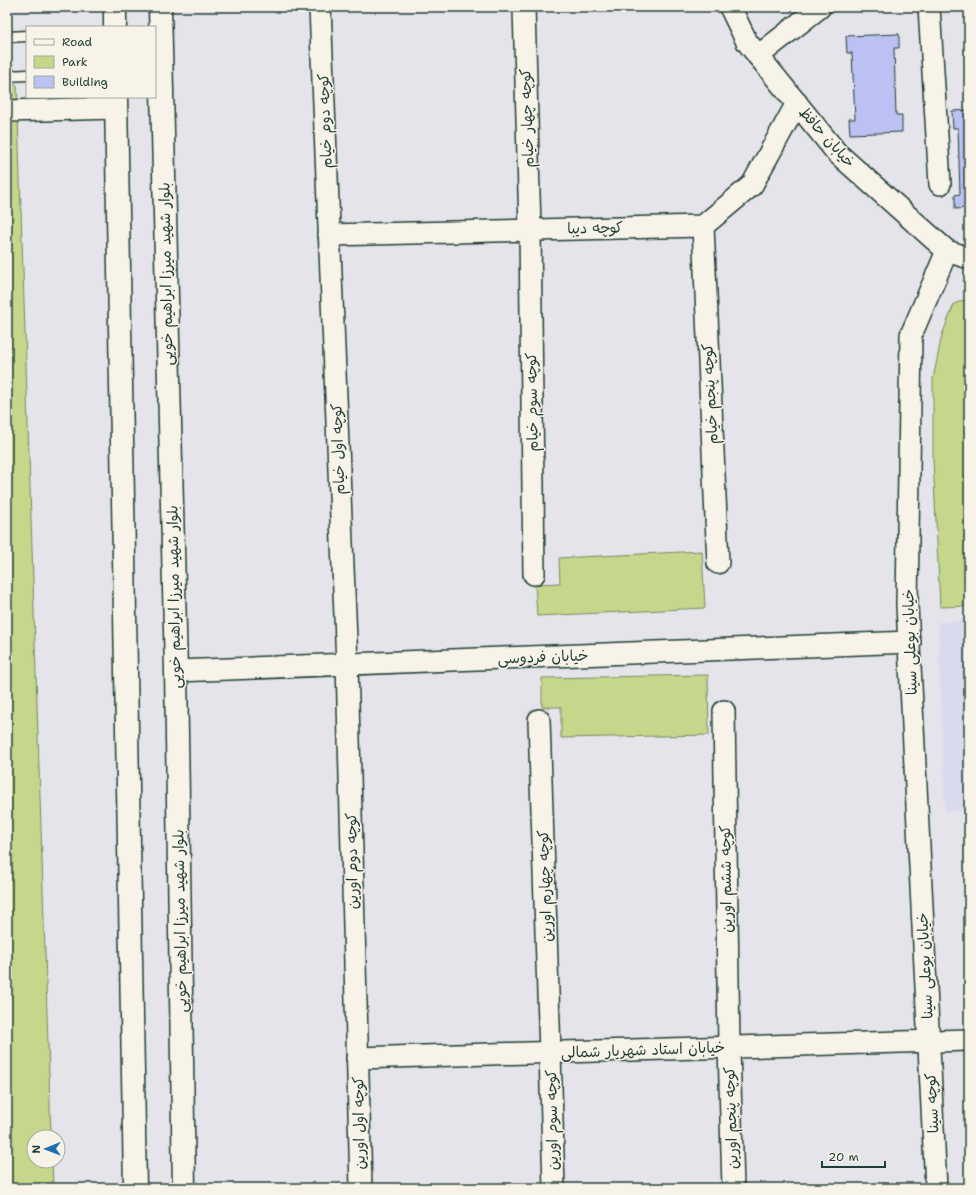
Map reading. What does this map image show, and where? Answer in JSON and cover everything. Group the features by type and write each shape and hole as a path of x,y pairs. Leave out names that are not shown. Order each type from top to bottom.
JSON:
{"main road":[{"path":"115,7 115,26"},
{"name":"بلوار شهید میرزا ابراهیم خویی","path":"160,7 176,671 184,1188"},
{"path":"116,103 135,1188"}],"street":[{"name":"کوچه دوم خیام","path":"320,7 329,235"},
{"name":"کوچه چهار خیام","path":"524,7 530,230"},
{"name":"خیابان حافظ","path":"730,7 747,42 837,153 947,250 969,258"},
{"path":"758,56 820,7"},
{"path":"929,7 940,184"},
{"path":"7,111 116,103"},
{"path":"703,226 752,185 797,103"},
{"name":"کوچه دیبا","path":"329,235 703,226"},
{"name":"کوچه پنجم خیام","path":"703,226 718,563"},
{"name":"کوچه سوم خیام","path":"530,230 534,574"},
{"name":"کوچه اول خیام","path":"329,235 347,664"},
{"name":"خیابان بوعلی سینا","path":"929,1041 908,605 912,335 947,250"},
{"name":"خیابان فردوسی","path":"176,671 910,642"},
{"name":"کوچه دوم اورین","path":"347,664 357,1058"},
{"name":"کوچه ششم اورین","path":"724,711 728,1047"},
{"name":"کوچه چهارم اورین","path":"539,720 550,1053"},
{"name":"خیابان استاد شهریار شمالی","path":"357,1058 969,1040"},
{"name":"کوچه سینا","path":"929,1041 936,1188"},
{"name":"کوچه پنجم اورین","path":"728,1047 733,1188"},
{"name":"کوچه سوم اورین","path":"550,1053 554,1188"},
{"name":"کوچه اول اورین","path":"357,1058 360,1188"}],"lane":[{"path":"7,37 26,36"},
{"path":"7,76 26,75"}],"shaded area":[{"path":"969,620 969,810 945,811 938,622"}],"green space":[{"path":"7,84 17,85 51,1129 26,1129 26,1169 52,1169 53,1188 7,1188"},
{"path":"969,298 969,606 940,607 933,459 933,379 942,335 954,304"},
{"path":"702,551 705,608 537,616 535,584 560,583 559,558"},
{"path":"708,675 709,735 561,738 561,707 542,707 542,678"}],"building":[{"path":"899,34 899,48 894,48 896,115 902,115 902,132 850,134 849,119 855,119 852,53 847,53 846,36"},
{"path":"969,110 969,208 955,209 955,195 960,194 958,128 953,128 952,111"}]}
